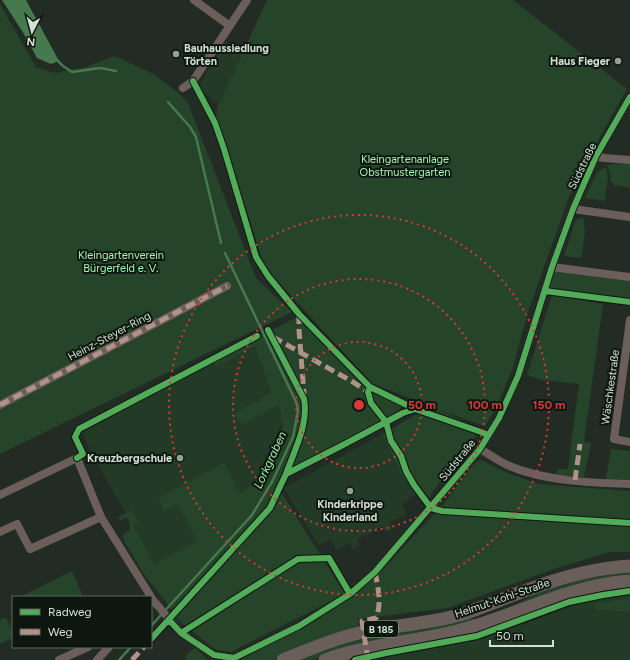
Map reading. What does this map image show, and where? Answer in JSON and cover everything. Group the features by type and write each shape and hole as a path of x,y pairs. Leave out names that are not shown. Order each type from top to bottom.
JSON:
{"main road":[{"name":"Helmut-Kohl-Straße","path":"283,660 340,638 364,632 456,615 482,608 554,580 598,570 630,566"},
{"name":"Helmut-Kohl-Straße","path":"325,660 367,648 460,630 492,621 570,592 595,586 630,581"}],"street":[{"path":"194,0 230,26"},
{"path":"183,88 193,81 247,0"},
{"name":"Südstraße","path":"152,601 180,633 214,655 234,658 299,626 350,594 376,572 480,449 499,418 518,376 572,209 596,156 630,97"},
{"path":"596,156 630,160"},
{"path":"572,209 630,217"},
{"path":"552,267 630,277"},
{"name":"Heinz-Steyer-Ring","path":"0,406 228,286"},
{"name":"Wäschkestraße","path":"630,320 614,440 630,442"},
{"path":"480,449 511,467 542,476 605,483 630,484"},
{"name":"Südstraße","path":"0,495 77,458 101,517 149,596"},
{"path":"0,532 17,524 30,549 101,517"},
{"path":"60,660 86,648"},
{"path":"98,660 108,648"}],"shaded area":[{"path":"2,0 26,0 59,61 51,64 37,58 24,34"},
{"path":"225,41 243,53 218,106 199,87"},
{"name":"Kreuzbergschule","path":"254,341 281,404 283,422 246,497 167,595 126,513 108,483 82,433 198,369"},
{"name":"Kinderkrippe Kinderland","path":"382,434 401,475 417,494 402,504 407,514 390,522 393,529 386,533 383,526 357,540 360,547 353,550 350,543 336,550 331,540 318,545 284,488"},
{"path":"630,595 630,660 385,660 386,657 482,639 585,602"}],"green space":[{"name":"Kleingartenanlage Obstmustergarten","path":"267,0 513,0 627,89 569,197 527,315 513,367 498,405 485,426 439,410 481,429 439,483 425,504 401,475 382,434 431,406 373,384 265,268 216,116 218,106"},
{"name":"Kleingartenverein Bürgerfeld e. V.","path":"0,4 36,67 55,73 86,67 114,56 152,73 176,91 188,103 256,278 292,312 0,454"},
{"path":"630,162 630,188 618,185 614,186 614,183 610,182 611,177 607,165"},
{"path":"606,167 608,178 605,201 585,198 597,172"},
{"path":"579,218 583,218 584,220 585,234 581,258 564,256 575,222"},
{"path":"552,267 630,277 630,302 545,291"},
{"path":"552,295 603,304 584,442 591,443 584,477 555,475 558,469 568,469 579,384 542,380 527,375"},
{"path":"303,314 363,381 393,396 409,401 391,416 288,470 281,492 345,594 231,652 216,650 177,619 166,602 143,573 124,541 123,534 130,530 130,524 127,517 120,520 118,517 132,510 138,522 133,525 154,564 197,541 178,504 164,511 158,498 224,463 240,493 254,484 283,426 279,405 241,425 235,413 272,393 255,346 216,367 212,361"},
{"path":"611,449 630,451 630,484 605,483"},
{"path":"481,460 505,472 538,484 630,491 630,552 609,552 548,571 448,608 358,619 359,626 286,653 273,660 241,660 327,613 361,590 385,567 447,500 476,462"},
{"path":"72,571 83,596 22,596"},
{"path":"630,571 630,574 610,578 497,612 523,601 542,590 565,582"},
{"path":"630,598 630,612 597,610 595,604"},
{"path":"6,617 12,631 12,638 0,644 0,620"},
{"path":"470,618 472,620 471,623 369,642 368,637"},
{"path":"361,638 363,644 311,660 296,660 308,655"},
{"path":"195,648 208,660 187,660 185,656"}],"waterway":[{"name":"Lorkgraben","path":"57,60 72,72 100,68 116,71"},
{"name":"Lorkgraben","path":"168,102 190,127 196,137 221,243"},
{"name":"Lorkgraben","path":"152,625 252,515 272,482 293,437 298,411 297,404 225,253"},
{"name":"Lorkgraben","path":"119,660 130,648"}],"marked path":[{"path":"0,405 227,286"},
{"path":"299,314 304,394"},
{"path":"273,337 368,392"},
{"path":"575,480 580,444"},
{"path":"368,660 362,621 376,618 378,612 379,595 375,572"},
{"path":"132,660 143,648"}],"cycle path":[{"path":"193,81 215,123 256,257 268,276 299,314 370,387 415,409 484,433 488,436"},
{"path":"169,620 181,633 214,655 234,658 299,626 350,594 375,572 480,449 499,418 518,376 552,267 573,209 596,156 630,97"},
{"path":"545,291 630,302"},
{"path":"268,330 304,399 305,408 303,428 286,474"},
{"path":"77,458 83,454 75,437 79,429 257,336"},
{"path":"370,387 368,392 371,403 386,422 391,441 401,456 406,471 414,485 431,508 442,511 630,523"},
{"path":"152,638 270,508 286,474 403,413 415,409"},
{"path":"181,633 298,559 329,558 350,594"},
{"path":"355,660 477,636 569,602 630,591"}],"place":[{"name":"Bauhaussiedlung Törten","path":"176,54"},
{"name":"Haus Fieger","path":"618,61"},
{"name":"Kreuzbergschule","path":"180,458"},
{"name":"Kinderkrippe Kinderland","path":"350,491"}]}
